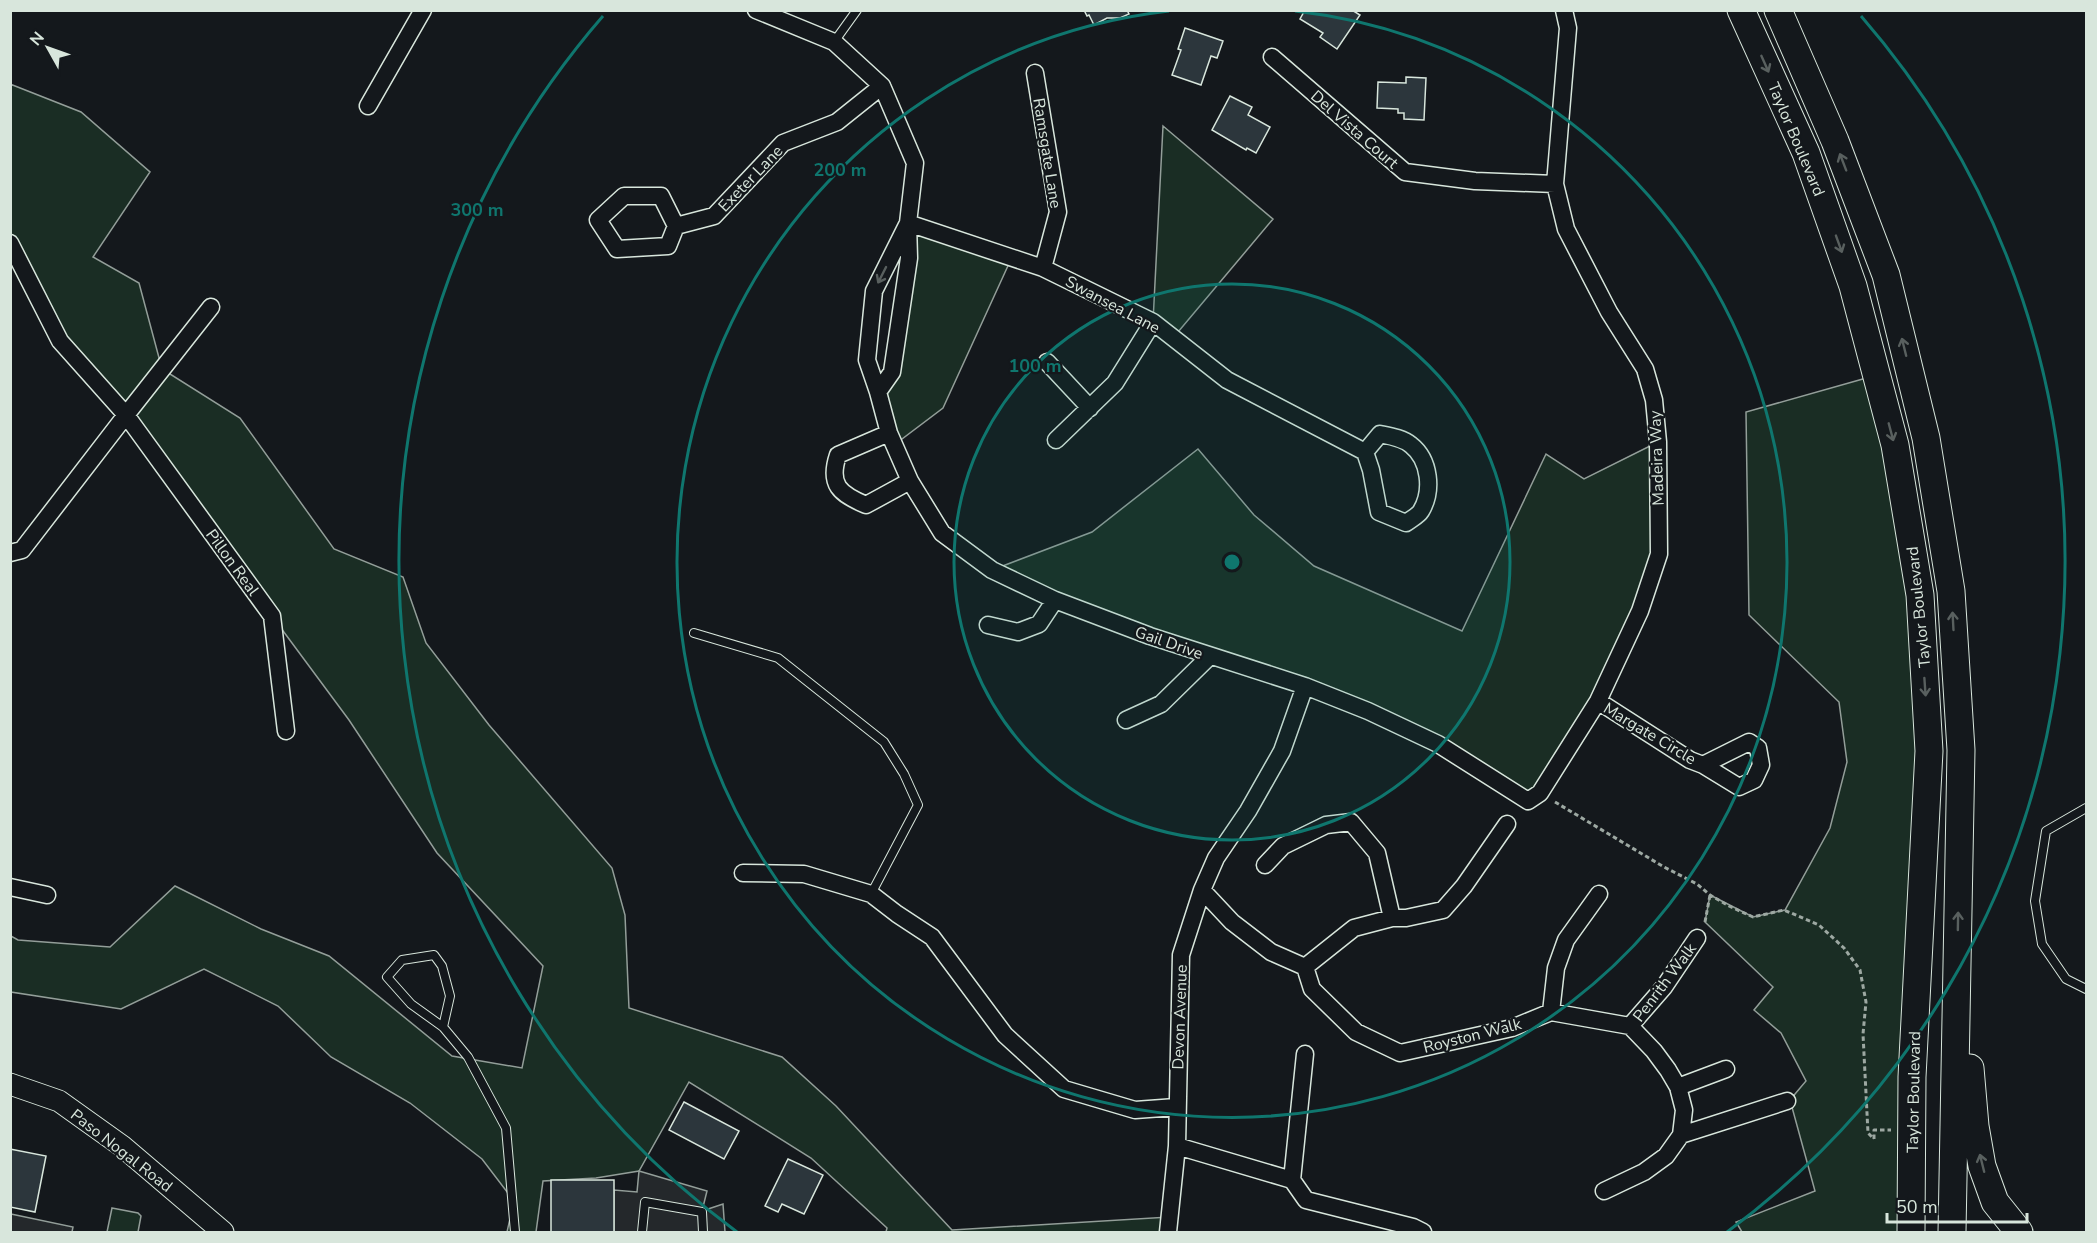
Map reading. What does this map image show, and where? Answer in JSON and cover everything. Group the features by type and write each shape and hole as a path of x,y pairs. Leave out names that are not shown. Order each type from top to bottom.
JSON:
{"main road":[{"name":"Taylor Boulevard","path":"1741,10 1806,153 1853,286 1895,445 1920,595 1929,751 1912,1077 1911,1233"},
{"name":"Taylor Boulevard","path":"1778,10 1835,141 1886,275 1926,438 1951,591 1961,750 1952,1233"},
{"path":"1957,979 1982,1167 1995,1202 2019,1233"}],"street":[{"path":"368,106 423,10"},
{"name":"Gail Drive","path":"756,10 834,42 882,86 915,163 908,223 909,258 892,372 878,392"},
{"name":"Madeira Way","path":"1540,793 1598,701 1640,611 1659,554 1658,442 1654,400 1645,369 1609,312 1566,229 1555,184 1568,28 1564,10"},
{"name":"Del Vista Court","path":"1272,57 1405,172 1475,181 1555,184"},
{"name":"Ramsgate Lane","path":"1035,73 1058,212 1043,268"},
{"name":"Exeter Lane","path":"676,226 714,216 783,143 837,122 882,86"},
{"path":"624,196 661,196 676,226 668,246 617,249 598,220 624,196"},
{"name":"Gail Drive","path":"908,223 874,291 867,360 890,433 910,481 942,533 992,570 1055,600 1150,636 1305,686 1368,711 1438,744 1528,801 1540,793"},
{"name":"Swansea Lane","path":"908,223 1043,268 1154,322 1227,380 1365,452"},
{"name":"Pillon Real","path":"10,243 60,341 126,415 272,616 286,730"},
{"path":"10,554 22,550 211,307"},
{"path":"1056,440 1115,383 1154,322"},
{"path":"1047,362 1090,408"},
{"path":"890,433 838,455 834,466 837,487 846,497 866,505 910,481"},
{"path":"1380,434 1394,436 1411,444 1424,460 1429,491 1420,513 1406,523 1379,512 1365,452 1380,434"},
{"path":"988,625 1018,632 1039,624 1055,600"},
{"path":"1126,720 1161,705 1210,656"},
{"name":"Devon Avenue","path":"1168,1233 1177,1146 1176,1107 1181,956 1202,890 1216,858 1248,811 1282,751 1305,686"},
{"name":"Margate Circle","path":"1598,701 1690,760 1703,765"},
{"path":"1265,865 1283,846 1326,825 1351,822 1377,853 1392,918"},
{"path":"1202,890 1232,922 1271,952 1305,967 1354,928 1392,918 1406,918 1443,910 1464,886 1507,824"},
{"path":"743,873 804,874 872,894 932,937 1005,1035 1064,1089 1135,1110 1176,1107"},
{"path":"10,887 47,895"},
{"path":"1599,894 1566,940 1556,968 1551,1012 1630,1026 1654,1051 1668,1070 1678,1087 1684,1110 1681,1135 1666,1156 1652,1167 1604,1191"},
{"name":"Penrith Walk","path":"1630,1026 1664,987 1697,938"},
{"name":"Royston Walk","path":"1305,967 1312,989 1356,1032 1400,1053 1512,1028 1551,1012"},
{"path":"1292,1180 1305,1054"},
{"path":"1678,1087 1726,1069"},
{"name":"Paso Nogal Road","path":"10,1084 60,1101 122,1146 223,1233"},
{"path":"1681,1135 1787,1101"},
{"path":"1177,1146 1292,1180 1306,1200 1413,1227 1424,1233"}],"lane":[{"path":"834,42 857,10"},
{"path":"694,633 778,658 884,742 904,774 918,805 872,894"},
{"path":"2086,808 2046,831 2035,901 2042,944 2066,979 2086,989"},
{"path":"443,1027 450,996 442,966 434,955 402,960 387,977 411,1004 443,1027 468,1057 506,1128 515,1233"},
{"path":"642,1233 645,1202 702,1212 703,1233"}],"path":[{"path":"1540,793 1664,867 1697,884 1710,895 1754,917 1785,910 1819,925 1844,948 1860,970 1866,1002 1863,1034 1865,1097 1868,1133 1874,1138"},
{"path":"1697,938 1705,922 1710,895"}],"green space":[{"path":"10,84 81,112 150,172 93,257 139,283 162,369 240,418 334,549 403,577 426,643 489,725 612,868 625,915 629,1008 782,1057 836,1106 952,1230 1169,1217 1168,1232 886,1232 887,1228 811,1158 689,1082 639,1171 596,1178 543,1181 536,1232 507,1232 514,1201 482,1159 410,1103 331,1057 278,1006 204,969 121,1009 11,992 11,936 18,940 110,947 175,886 261,929 329,956 452,1056 522,1068 543,966 437,853 349,720 272,616 60,341 11,243"},
{"path":"1163,126 1273,219 1173,338 1153,322"},
{"path":"908,223 1012,257 943,408 894,445 878,392 892,372"},
{"path":"1877,375 1920,595 1911,1232 1742,1232 1736,1222 1815,1191 1790,1100 1806,1081 1781,1033 1754,1010 1773,987 1705,922 1710,895 1753,917 1785,910 1830,828 1847,762 1839,702 1749,615 1746,412"},
{"path":"1658,442 1659,554 1598,701 1528,801 1438,744 992,570 1092,532 1198,449 1254,515 1314,566 1462,631 1546,454 1584,479"},
{"path":"112,1208 138,1213 141,1216 138,1232 107,1232"}],"shaded area":[{"path":"639,1171 707,1191 702,1211 723,1204 725,1232 614,1232 614,1190 637,1192"},
{"path":"11,1214 73,1227 72,1232 11,1232"}],"building":[{"path":"1084,10 1127,10 1129,14 1120,18 1107,18 1094,25"},
{"path":"1305,10 1352,10 1360,15 1337,49 1320,37 1323,33 1300,19"},
{"path":"1185,28 1223,41 1217,58 1211,56 1201,85 1172,75 1181,50 1178,49"},
{"path":"1406,77 1426,78 1424,120 1404,119 1404,113 1398,113 1398,109 1377,108 1378,82 1406,83"},
{"path":"1230,96 1252,107 1248,115 1270,127 1256,153 1247,148 1246,150 1212,130"},
{"path":"684,1102 739,1131 724,1159 669,1130"},
{"path":"10,1149 46,1156 35,1212 10,1207"},
{"path":"788,1159 823,1175 804,1214 782,1204 778,1212 765,1206"},
{"path":"551,1180 614,1180 614,1232 551,1232"}]}
